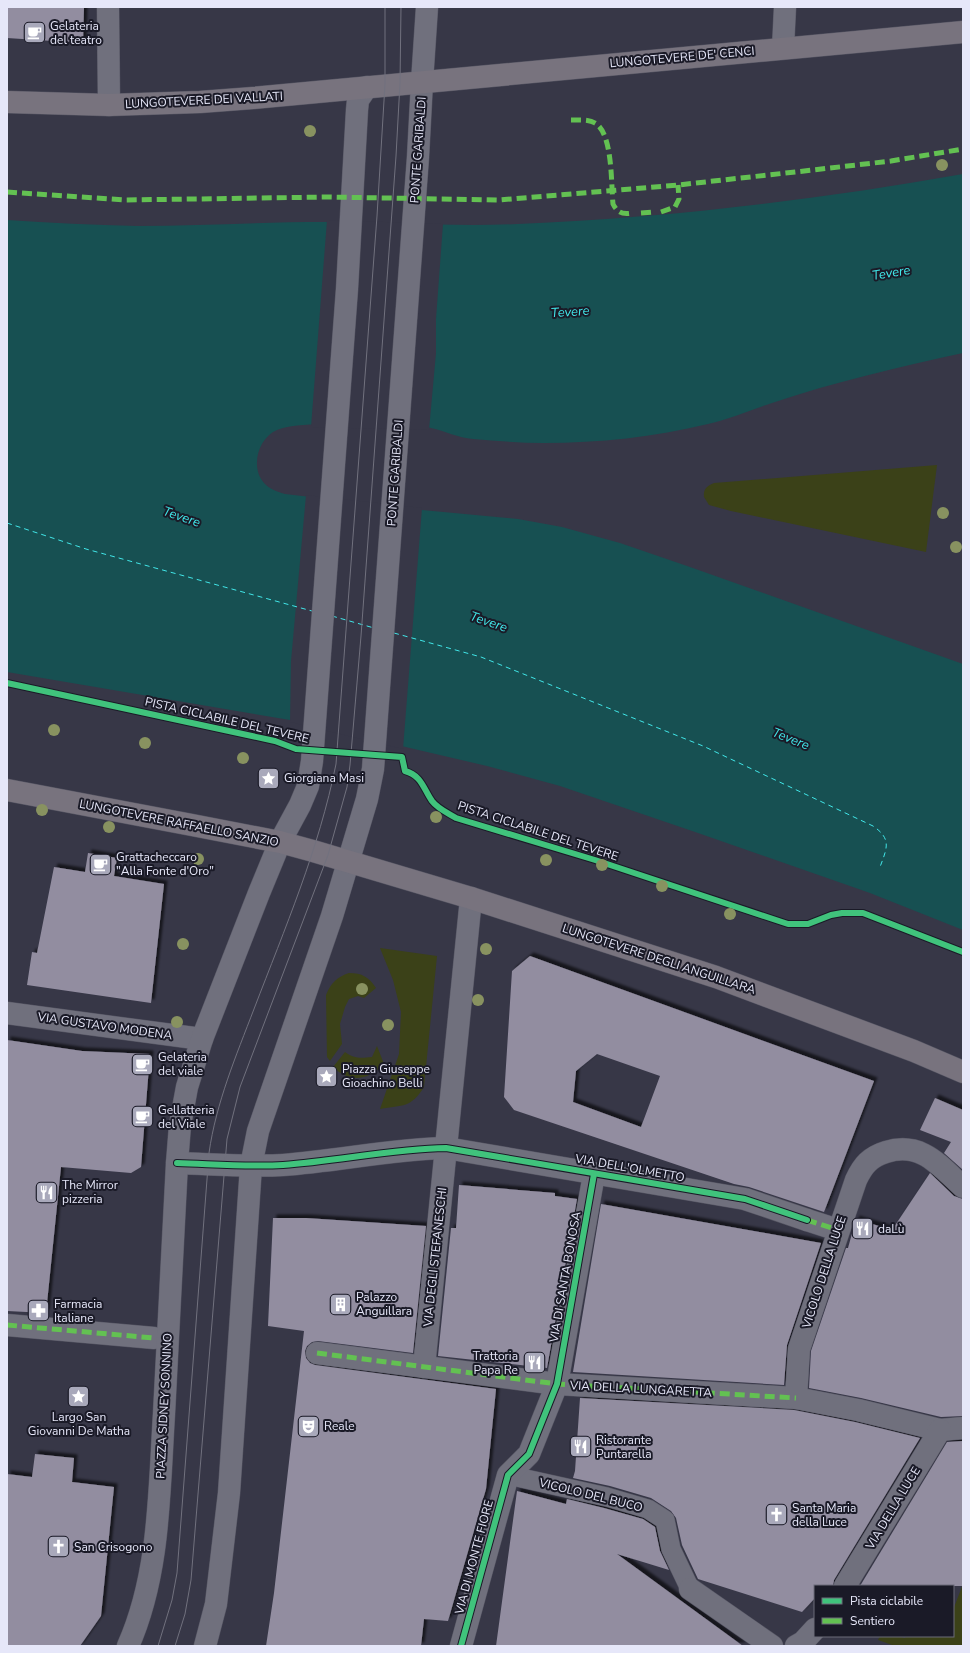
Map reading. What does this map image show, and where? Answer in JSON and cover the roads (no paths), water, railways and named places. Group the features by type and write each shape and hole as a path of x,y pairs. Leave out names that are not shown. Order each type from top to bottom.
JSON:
{"main road":[{"name":"LUNGOTEVERE DE' CENCI","path":"400,83 963,32"},
{"name":"LUNGOTEVERE DEI VALLATI","path":"7,102 110,105 200,102 400,83"},
{"name":"LUNGOTEVERE RAFFAELLO SANZIO","path":"7,790 280,842 349,862"},
{"name":"LUNGOTEVERE DEGLI ANGUILLARA","path":"349,862 471,898 716,977 914,1051 963,1072"}],"street":[{"path":"108,7 110,105"},
{"name":"PONTE GARIBALDI","path":"349,862 367,799 373,769 418,157 427,7"},
{"path":"783,48 785,7"},
{"path":"367,87 358,100 312,761 308,786 300,805 280,842 237,947 202,1039 187,1087 180,1125 177,1163 251,1166 326,1161 422,1148 446,1148 471,898"},
{"path":"204,1646 217,1597 229,1494 251,1166 258,1131 330,922 349,862"},
{"name":"VIA GUSTAVO MODENA","path":"7,1013 202,1039"},
{"name":"VIA DELL'OLMETTO","path":"446,1148 745,1199 838,1230"},
{"name":"VIA DEGLI STEFANESCHI","path":"424,1367 446,1148"},
{"name":"VICOLO DELLA LUCE","path":"796,1398 799,1349 838,1230 856,1180 865,1164 875,1155 896,1148 914,1150 933,1159 963,1187"},
{"name":"PIAZZA SIDNEY SONNINO","path":"128,1646 146,1595 154,1552 161,1464 177,1163"},
{"name":"VIA DI SANTA BONOSA","path":"508,1475 529,1454 557,1384 594,1174"},
{"path":"7,1326 154,1338"},
{"name":"VIA DELLA LUNGARETTA","path":"317,1354 557,1384 796,1398 858,1410 940,1430 963,1428"},
{"name":"VIA DELLA LUCE","path":"846,1585 940,1430"},
{"name":"VIA DI MONTE FIORE","path":"461,1646 508,1475"},
{"name":"VICOLO DEL BUCO","path":"690,1589 772,1646"},
{"path":"796,1646 803,1642 814,1630"}],"lane":[{"name":"VICOLO DEL BUCO","path":"508,1475 607,1497 648,1509 665,1520 671,1549 690,1589"}],"water":[{"name":"Tevere","path":"963,174 963,353 891,369 795,395 716,422 688,429 647,436 585,442 526,443 467,438 426,427 315,424 288,427 277,430 265,439 258,454 257,469 266,485 271,489 285,494 422,510 518,519 562,527 620,543 963,664 963,930 870,893 698,833 560,786 487,766 290,720 7,672 7,220 137,226 325,222 469,225 518,224 630,217 797,200"}],"tram line":[{"path":"158,1646 172,1600 177,1573 209,1153 212,1134 216,1116 234,1062 311,858 329,796 336,764 377,216 385,84 385,7"},
{"path":"175,1646 185,1614 191,1580 227,1139 240,1087 328,855 347,787 361,636 396,156 400,83 401,7"}],"place":[{"name":"Gelateria del teatro","path":"34,33"},
{"name":"Giorgiana Masi","path":"268,778"},
{"name":"Grattacheccaro \"Alla Fonte d'Oro\"","path":"101,864"},
{"name":"Gelateria del viale","path":"143,1064"},
{"name":"Piazza Giuseppe Gioachino Belli","path":"327,1076"},
{"name":"Gellatteria del Viale","path":"142,1117"},
{"name":"The Mirror pizzeria","path":"47,1192"},
{"name":"daLù","path":"863,1229"},
{"name":"Palazzo Anguillara","path":"341,1304"},
{"name":"Farmacia Italiane","path":"38,1311"},
{"name":"Trattoria Papa Re","path":"534,1363"},
{"name":"Largo San Giovanni De Matha","path":"79,1396"},
{"name":"Reale","path":"308,1426"},
{"name":"Ristorante Puntarella","path":"580,1447"},
{"name":"Santa Maria della Luce","path":"776,1515"},
{"name":"San Crisogono","path":"58,1547"}]}
